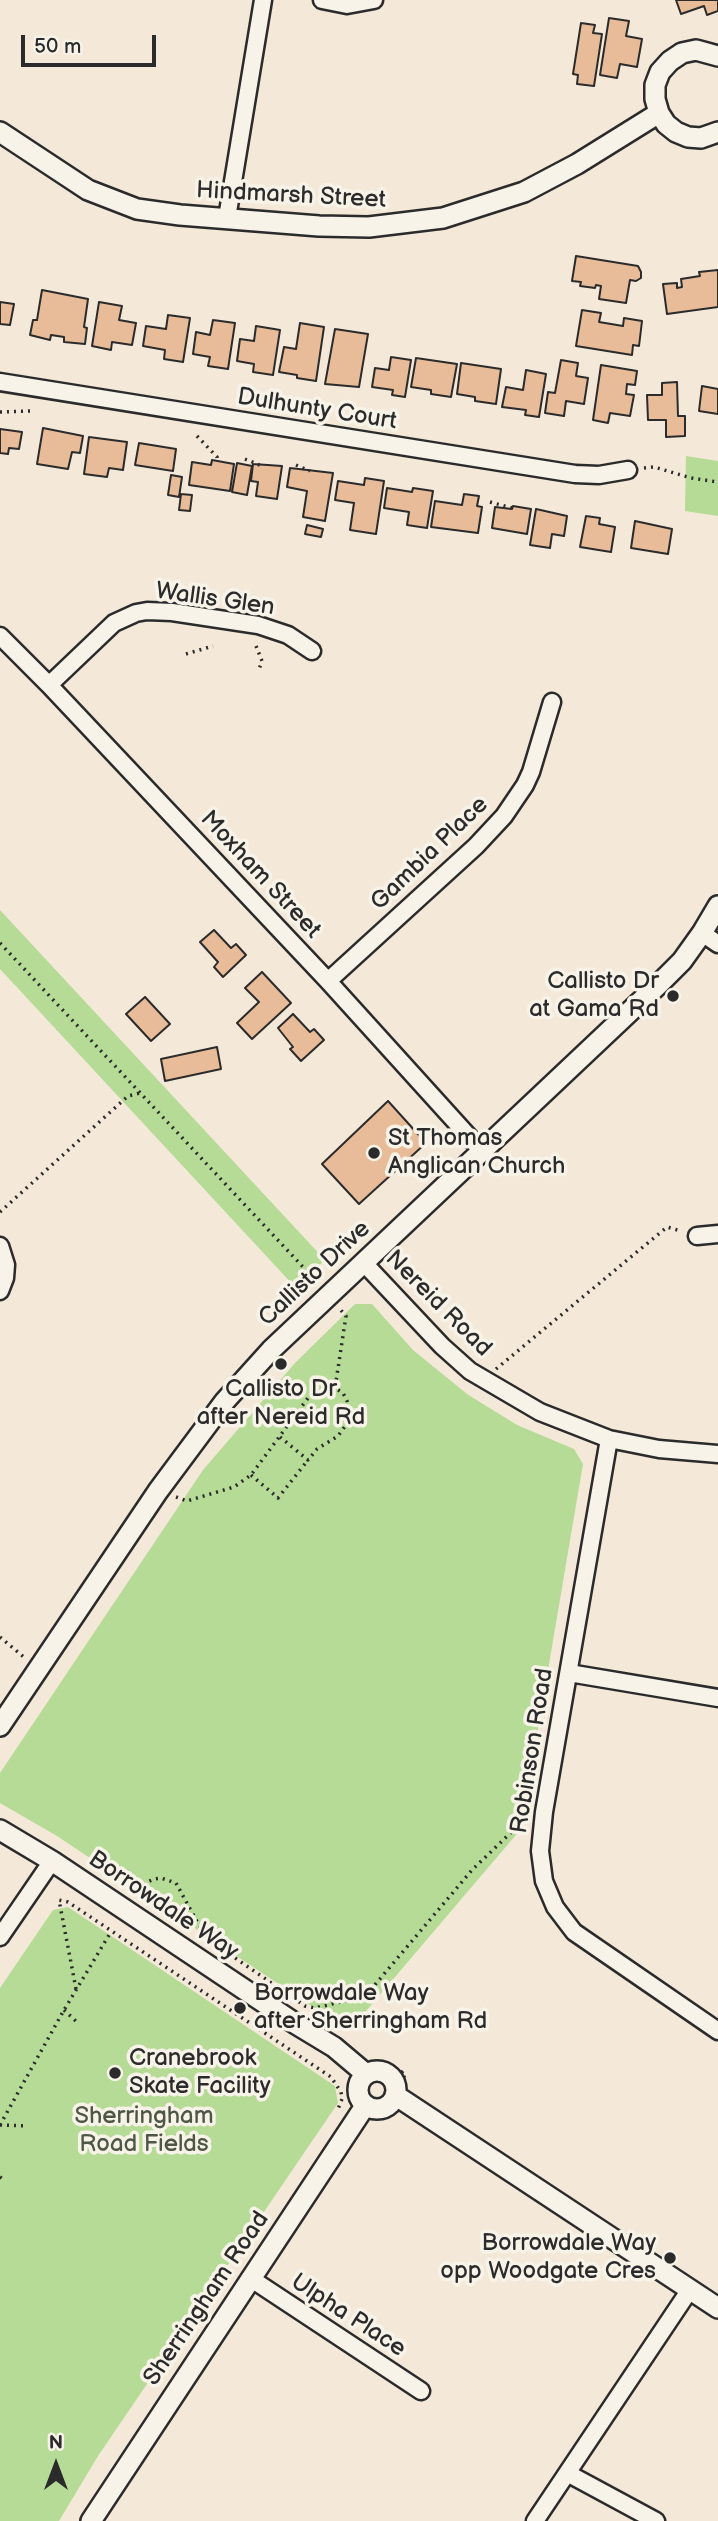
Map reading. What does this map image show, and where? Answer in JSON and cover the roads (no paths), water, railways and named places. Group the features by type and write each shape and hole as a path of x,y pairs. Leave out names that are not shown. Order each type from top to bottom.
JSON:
{"street":[{"path":"227,218 263,0"},
{"path":"322,0 347,5 374,0"},
{"path":"717,137 688,137 676,132 666,124 654,99 660,72 670,61 682,53 696,50 718,56"},
{"name":"Hindmarsh Street","path":"0,132 82,186 119,203 153,212 319,226 369,227 452,216 502,200 546,181 659,113"},
{"name":"Dulhunty Court","path":"0,382 575,474 599,475 628,470"},
{"name":"Wallis Glen","path":"50,685 114,623 147,611 172,612 258,625 288,635 312,651"},
{"name":"Moxham Street","path":"0,636 50,685 328,981 481,1150"},
{"name":"Gambia Place","path":"328,981 476,846 504,816 531,772 552,702"},
{"name":"Callisto Drive","path":"0,1726 158,1491 225,1401 271,1350 328,1294 682,961 710,939 718,906"},
{"path":"697,1236 718,1234"},
{"path":"0,1246 6,1265 0,1291"},
{"name":"Nereid Road","path":"363,1262 442,1346 485,1381 540,1412 609,1439 718,1454"},
{"name":"Robinson Road","path":"609,1439 544,1812 540,1851 544,1881 563,1920 591,1945 718,2031"},
{"path":"569,1673 718,1698"},
{"name":"Borrowdale Way","path":"0,1830 52,1861 334,2047 366,2074 377,2071 388,2074 395,2084 395,2095 718,2308"},
{"path":"0,1937 52,1861"},
{"path":"366,2074 357,2090 360,2113 370,2109 383,2109 393,2101 395,2095"},
{"name":"Sherringham Road","path":"91,2521 360,2113"},
{"name":"Ulpha Place","path":"250,2278 421,2391"},
{"path":"535,2521 689,2291"},
{"path":"567,2473 656,2521"}],"place":[{"name":"Callisto Dr at Gama Rd","path":"673,996"},
{"name":"St Thomas Anglican Church","path":"374,1153"},
{"name":"Callisto Dr after Nereid Rd","path":"281,1364"},
{"name":"Borrowdale Way after Sherringham Rd","path":"240,2008"},
{"name":"Cranebrook Skate Facility","path":"115,2073"},
{"name":"Borrowdale Way opp Woodgate Cres","path":"670,2258"}],"park label":[{"name":"Sherringham Road Fields","path":"144,2131"}]}
